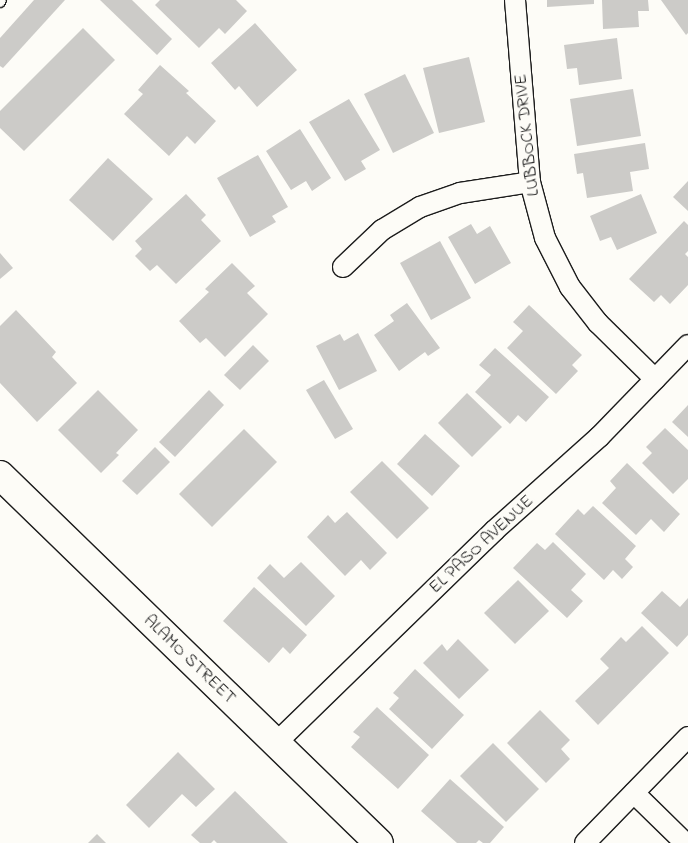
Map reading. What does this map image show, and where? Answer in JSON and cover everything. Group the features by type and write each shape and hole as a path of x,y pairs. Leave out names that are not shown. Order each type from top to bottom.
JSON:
{"main road":[{"name":"ALAMO STREET","path":"0,475 379,843"}],"street":[{"name":"LUBBOCK DRIVE","path":"515,0 530,182 545,238 570,287 598,323 655,379"},
{"path":"343,267 382,230 420,207 460,193 530,182"},
{"name":"EL PASO AVENUE","path":"275,744 495,530 599,437 688,345"},
{"path":"585,843 688,737"},
{"path":"634,794 685,843"}],"building":[{"path":"34,0 65,0 3,68 0,66 0,38"},
{"path":"100,0 132,0 172,39 157,55"},
{"path":"160,0 236,0 247,11 225,34 219,28 199,48 155,5"},
{"path":"547,0 594,0 594,4 547,7"},
{"path":"602,0 648,0 649,11 638,11 639,27 603,29"},
{"path":"661,0 688,0 688,33 686,35"},
{"path":"255,23 297,70 257,107 239,86 235,90 211,63"},
{"path":"83,28 115,60 24,151 0,128 0,111"},
{"path":"617,38 622,79 579,85 577,68 567,69 564,45"},
{"path":"469,57 485,122 439,133 423,68"},
{"path":"160,65 189,91 186,93 216,121 195,144 187,136 169,156 124,114 143,94 138,90"},
{"path":"405,74 434,133 393,153 364,94"},
{"path":"633,89 641,136 577,146 570,99"},
{"path":"349,99 380,150 361,161 366,169 345,181 309,122"},
{"path":"300,129 331,178 312,191 306,181 291,190 266,151"},
{"path":"645,143 649,169 630,172 633,191 587,198 583,173 577,174 574,154"},
{"path":"258,155 288,207 272,216 276,222 250,237 217,178"},
{"path":"108,158 153,199 113,241 69,200"},
{"path":"688,181 688,211 673,197"},
{"path":"186,194 206,215 201,220 221,241 176,284 157,265 150,271 135,256 142,249 135,241"},
{"path":"641,194 657,233 617,250 611,237 600,241 590,216"},
{"path":"684,221 688,225 688,251 685,254 688,257 688,285 670,304 661,295 654,302 629,279"},
{"path":"471,224 477,234 490,226 511,263 475,284 448,237"},
{"path":"440,241 471,298 431,320 400,263"},
{"path":"0,253 13,268 0,279"},
{"path":"232,263 255,286 247,293 268,314 225,357 206,338 200,343 179,321 209,292 205,289"},
{"path":"407,303 440,348 428,356 425,352 399,371 374,335 394,321 390,315"},
{"path":"529,305 582,355 572,365 578,371 556,394 507,348 523,331 513,322"},
{"path":"16,310 56,352 52,357 77,383 37,422 0,383 0,326"},
{"path":"358,333 377,371 339,390 316,346 340,334 344,341"},
{"path":"253,345 269,361 240,390 224,375"},
{"path":"495,348 549,397 526,422 518,415 510,424 475,392 491,375 479,365"},
{"path":"324,380 353,429 335,439 306,390"},
{"path":"98,390 138,430 116,453 119,455 101,473 58,430"},
{"path":"209,390 224,405 175,457 159,442"},
{"path":"467,393 502,427 472,457 438,423"},
{"path":"688,405 688,437 672,422"},
{"path":"665,428 688,450 688,479 673,494 642,463 652,453 646,447"},
{"path":"244,429 277,462 212,527 179,494"},
{"path":"425,434 460,466 432,496 397,464"},
{"path":"155,447 170,462 137,495 122,481"},
{"path":"382,461 429,508 397,539 350,492"},
{"path":"627,463 680,514 664,532 651,519 636,535 602,503 616,488 610,481"},
{"path":"593,506 636,546 625,559 633,567 622,579 613,570 604,580 555,534 578,509 584,515"},
{"path":"347,512 387,553 370,570 361,560 345,576 307,537 328,515 335,523"},
{"path":"553,542 586,574 571,590 583,601 567,618 513,568 537,543 545,550"},
{"path":"301,562 335,596 306,626 257,578 270,564 284,578"},
{"path":"518,580 549,611 515,644 484,613"},
{"path":"254,587 307,635 290,654 283,647 269,663 223,621"},
{"path":"662,591 680,607 688,598 688,635 677,647 641,613"},
{"path":"642,626 669,653 598,725 575,701 609,668 600,659 621,637 626,642"},
{"path":"458,639 489,670 459,699 423,663 442,644 447,651"},
{"path":"415,669 464,715 432,749 389,709 399,698 393,693"},
{"path":"377,707 429,755 398,789 351,747 360,737 353,732"},
{"path":"540,710 570,740 561,749 570,759 546,783 507,743"},
{"path":"493,743 539,789 506,822 460,776"},
{"path":"178,752 215,789 196,807 182,794 149,828 126,805"},
{"path":"450,779 504,827 490,843 483,843 479,840 476,843 457,843 421,811"},
{"path":"235,791 288,843 217,843 214,840 211,843 200,843 191,835"},
{"path":"97,834 106,843 88,843"}]}
